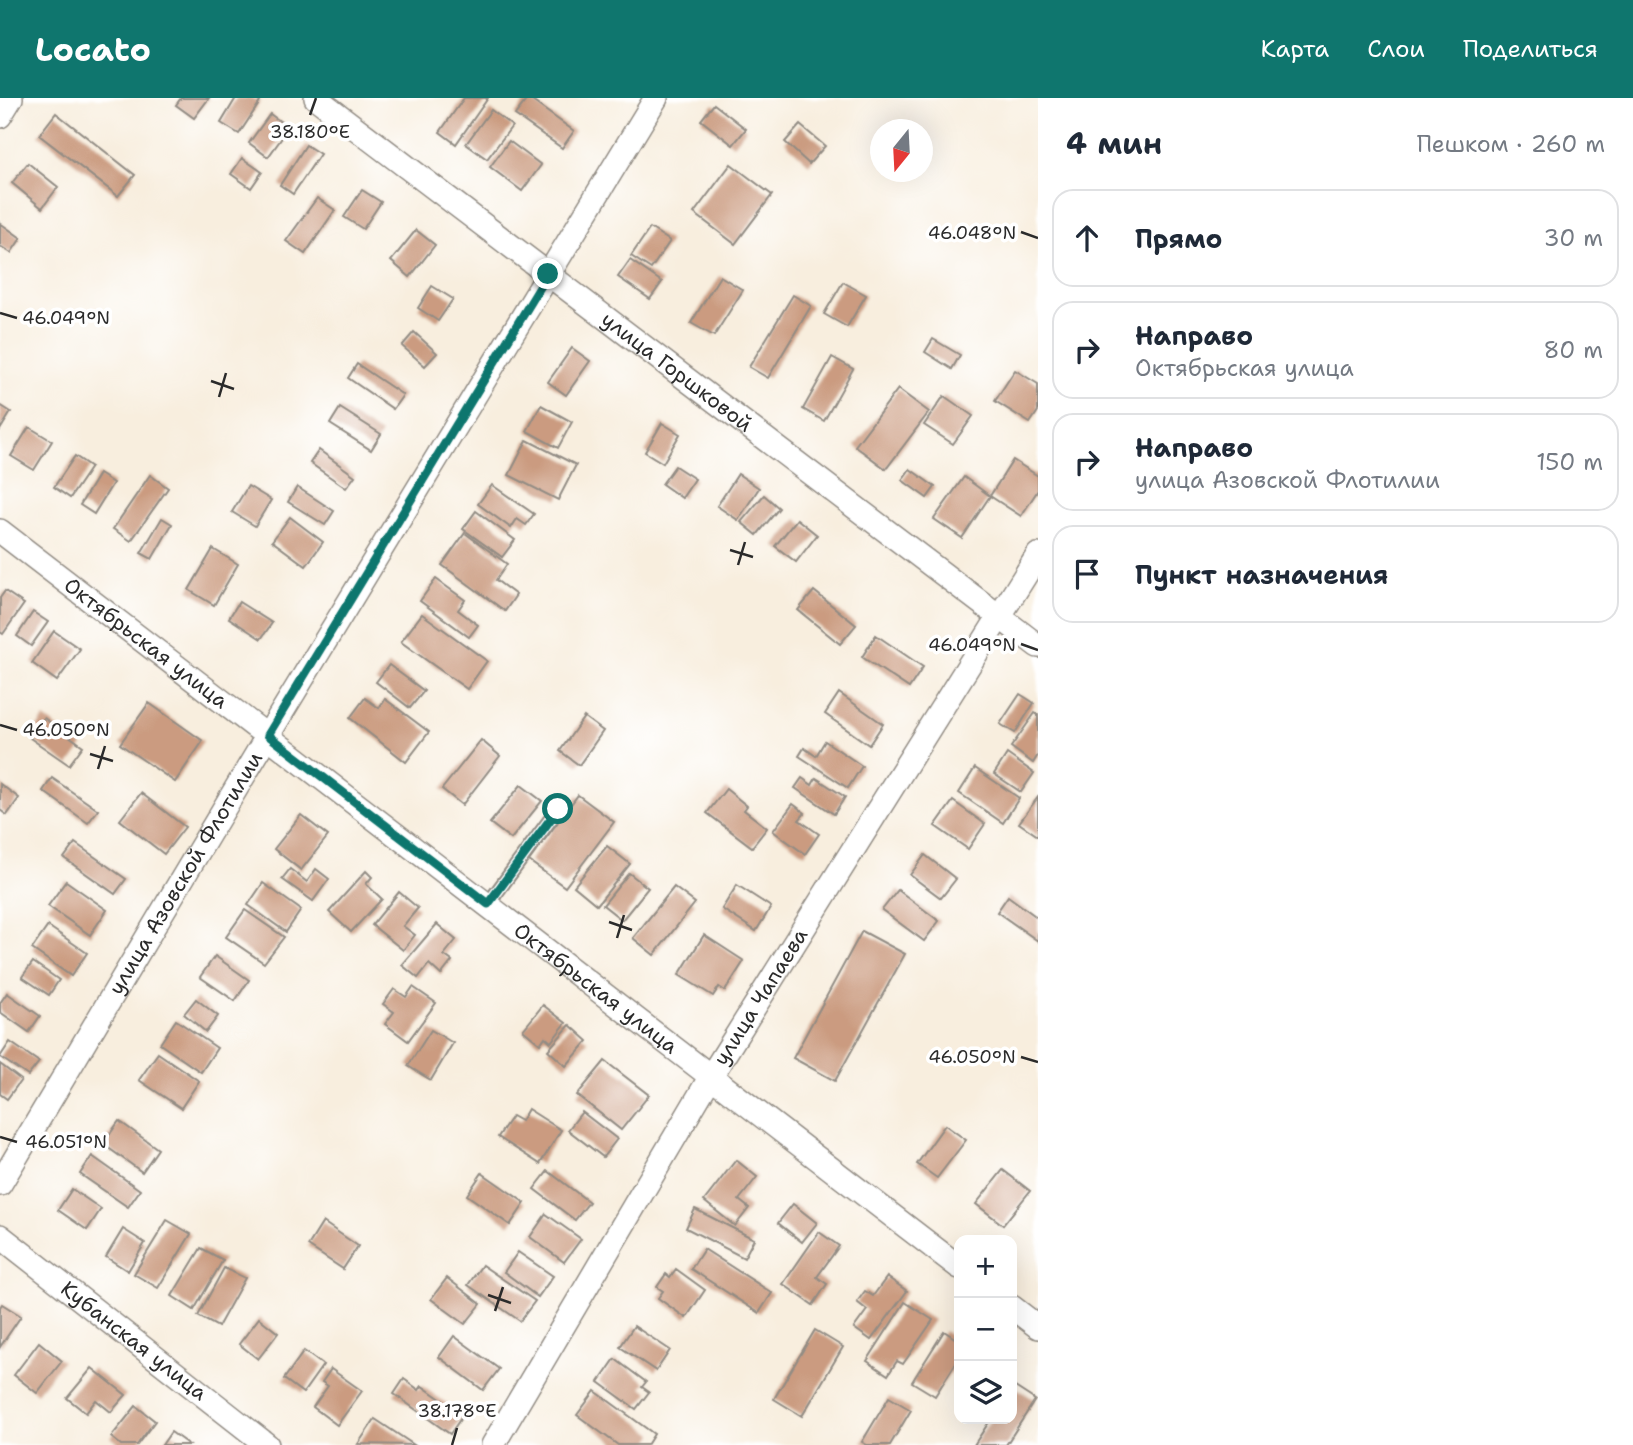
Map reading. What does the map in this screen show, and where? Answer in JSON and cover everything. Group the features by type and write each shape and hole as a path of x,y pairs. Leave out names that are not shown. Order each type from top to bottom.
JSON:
{"street":[{"path":"0,116 11,98"},
{"name":"улица Горшковой","path":"316,98 1038,646"},
{"name":"улица Азовской Флотилии","path":"0,1184 268,735 656,98"},
{"name":"Октябрьская улица","path":"0,531 954,1263"},
{"name":"улица Чапаева","path":"493,1445 711,1076 1001,618 1038,555"},
{"name":"Кубанская улица","path":"0,1236 267,1445"},
{"path":"1017,1311 1038,1327"}],"lane":[{"path":"488,904 558,809"}],"building":[{"path":"181,98 209,98 194,118 176,105"},
{"path":"236,98 253,98 260,102 239,134 221,123"},
{"path":"464,98 488,98 456,144 440,132"},
{"path":"528,98 574,131 562,148 515,115"},
{"path":"714,104 746,129 733,145 701,120"},
{"path":"491,110 512,126 487,159 466,144"},
{"path":"56,113 135,175 118,196 39,135"},
{"path":"270,114 289,128 268,157 249,143"},
{"path":"800,125 825,146 809,164 785,142"},
{"path":"509,141 541,165 522,191 490,167"},
{"path":"306,145 320,154 293,194 280,185"},
{"path":"242,158 262,172 251,188 231,174"},
{"path":"28,163 58,187 42,208 12,183"},
{"path":"731,164 772,195 735,244 694,213"},
{"path":"362,190 381,202 363,229 344,217"},
{"path":"317,198 335,210 305,254 286,241"},
{"path":"0,223 21,238 11,253 0,246"},
{"path":"650,228 670,241 651,269 631,256"},
{"path":"416,230 435,245 410,277 391,261"},
{"path":"630,260 662,282 650,299 618,277"},
{"path":"720,276 743,290 714,336 691,323"},
{"path":"843,282 866,295 847,327 824,314"},
{"path":"432,286 453,299 438,321 418,308"},
{"path":"793,295 811,306 768,378 749,367"},
{"path":"414,332 437,353 425,366 402,346"},
{"path":"933,339 960,355 952,369 925,352"},
{"path":"572,348 590,361 566,395 548,382"},
{"path":"832,357 853,369 824,421 803,409"},
{"path":"357,364 403,395 393,409 348,378"},
{"path":"1015,370 1038,384 1038,411 1030,423 995,401"},
{"path":"898,389 929,412 886,469 855,446"},
{"path":"944,396 973,416 953,444 924,425"},
{"path":"0,405 11,412 0,430"},
{"path":"541,405 572,422 558,448 527,431"},
{"path":"340,408 381,434 371,450 330,424"},
{"path":"662,423 680,434 663,463 645,452"},
{"path":"29,427 52,441 34,470 11,456"},
{"path":"527,440 576,465 558,500 509,475"},
{"path":"319,450 355,476 346,488 310,463"},
{"path":"75,456 91,467 70,498 54,487"},
{"path":"1013,460 1038,476 1038,490 1021,516 990,496"},
{"path":"675,466 695,479 682,498 662,484"},
{"path":"910,469 935,487 927,498 902,480"},
{"path":"99,474 113,483 94,514 80,505"},
{"path":"738,474 759,488 738,520 717,506"},
{"path":"150,475 168,488 131,541 113,529"},
{"path":"964,477 990,496 962,538 934,519"},
{"path":"492,485 534,514 526,525 517,519 511,528 478,504"},
{"path":"248,486 271,500 255,526 232,512"},
{"path":"297,487 334,511 325,525 288,502"},
{"path":"764,495 779,508 757,535 741,522"},
{"path":"476,511 515,540 502,557 463,529"},
{"path":"290,517 323,542 306,566 272,541"},
{"path":"162,518 172,524 152,559 141,553"},
{"path":"797,519 817,535 796,562 775,546"},
{"path":"465,533 507,564 496,580 516,595 505,611 442,565"},
{"path":"213,549 238,564 214,605 189,590"},
{"path":"436,579 465,600 458,610 478,625 469,637 420,601"},
{"path":"5,591 24,604 3,634 0,632 0,598"},
{"path":"814,591 856,625 840,644 798,610"},
{"path":"239,602 272,623 261,639 229,618"},
{"path":"33,612 48,622 31,646 17,636"},
{"path":"422,614 487,661 467,689 401,642"},
{"path":"54,631 80,649 57,681 32,663"},
{"path":"876,635 923,667 909,688 862,657"},
{"path":"389,665 424,691 410,708 376,682"},
{"path":"839,693 883,724 869,745 825,714"},
{"path":"1020,694 1034,703 1015,733 1000,724"},
{"path":"365,698 379,708 385,699 429,732 406,762 350,718"},
{"path":"149,703 203,741 175,782 120,744"},
{"path":"1035,713 1038,715 1038,755 1033,763 1011,747"},
{"path":"584,717 603,731 579,765 560,751"},
{"path":"44,718 83,746 69,765 30,738"},
{"path":"481,740 500,756 462,805 442,789"},
{"path":"825,741 862,766 848,788 799,756 804,748 816,756"},
{"path":"1007,754 1034,773 1021,792 994,774"},
{"path":"975,768 1019,798 1003,823 959,793"},
{"path":"52,778 98,810 88,823 43,791"},
{"path":"802,778 812,785 816,778 845,797 834,814 795,788"},
{"path":"0,784 19,798 7,815 0,810"},
{"path":"521,785 542,801 511,839 490,823"},
{"path":"726,789 747,806 744,810 767,828 752,847 707,813"},
{"path":"141,793 185,827 164,854 120,820"},
{"path":"578,795 614,822 565,887 529,861"},
{"path":"1038,797 1038,836 1019,823"},
{"path":"953,801 985,824 968,849 935,826"},
{"path":"793,804 805,813 799,820 819,834 805,854 773,831"},
{"path":"301,815 328,836 301,870 274,849"},
{"path":"75,843 126,879 115,894 64,858"},
{"path":"607,846 630,864 597,905 574,886"},
{"path":"925,855 956,879 941,898 910,875"},
{"path":"290,869 307,882 316,869 329,879 313,901 282,879"},
{"path":"366,871 372,877 366,884 382,899 351,932 329,912"},
{"path":"629,873 648,888 622,920 603,905"},
{"path":"66,881 107,910 90,935 48,906"},
{"path":"263,883 301,910 286,932 248,905"},
{"path":"737,885 771,907 756,931 722,909"},
{"path":"674,887 695,903 654,955 633,938"},
{"path":"898,890 939,921 924,941 882,910"},
{"path":"399,892 418,908 403,926 415,935 403,950 372,925"},
{"path":"1008,896 1038,918 1038,941 997,912"},
{"path":"245,910 284,937 264,963 226,937"},
{"path":"437,924 456,940 444,955 452,961 441,975 429,964 418,978 402,965"},
{"path":"48,926 87,953 71,976 32,949"},
{"path":"862,931 905,954 835,1081 793,1058"},
{"path":"704,935 744,961 725,991 719,987 713,996 679,975"},
{"path":"215,956 249,980 235,1001 200,977"},
{"path":"33,962 59,980 49,995 22,977"},
{"path":"413,987 436,1003 408,1041 385,1024 394,1012 383,1004 394,989 406,997"},
{"path":"7,993 40,1016 29,1032 0,1012 0,1003"},
{"path":"196,999 218,1016 206,1032 184,1014"},
{"path":"543,1005 566,1023 551,1042 545,1037 540,1044 523,1030"},
{"path":"176,1020 217,1048 201,1072 160,1044"},
{"path":"570,1025 588,1041 566,1066 548,1050"},
{"path":"431,1030 453,1043 431,1080 408,1066"},
{"path":"10,1042 39,1062 28,1076 0,1057"},
{"path":"158,1053 199,1081 181,1108 139,1080"},
{"path":"605,1061 649,1095 621,1130 577,1095"},
{"path":"0,1064 21,1080 7,1099 0,1094"},
{"path":"528,1109 561,1130 540,1164 498,1137 512,1116 521,1121"},
{"path":"582,1112 617,1139 603,1157 568,1130"},
{"path":"119,1121 158,1149 142,1172 103,1144"},
{"path":"945,1125 966,1140 937,1178 917,1164"},
{"path":"92,1156 140,1190 128,1207 80,1174"},
{"path":"736,1160 757,1177 739,1200 749,1208 735,1226 704,1201"},
{"path":"1003,1170 1030,1191 1003,1225 976,1204"},
{"path":"548,1171 589,1202 575,1220 534,1189"},
{"path":"482,1173 525,1203 510,1225 467,1195"},
{"path":"72,1189 101,1209 87,1230 58,1210"},
{"path":"793,1204 817,1223 802,1242 778,1223"},
{"path":"695,1209 754,1239 744,1258 686,1228"},
{"path":"546,1214 581,1239 564,1262 530,1237"},
{"path":"167,1220 191,1234 158,1288 134,1274"},
{"path":"323,1222 358,1246 343,1269 308,1246"},
{"path":"123,1229 145,1243 128,1271 106,1257"},
{"path":"819,1232 839,1246 817,1277 827,1284 813,1305 783,1284"},
{"path":"201,1248 223,1260 194,1310 172,1296"},
{"path":"704,1249 772,1293 759,1313 691,1269"},
{"path":"518,1252 553,1276 538,1297 504,1272"},
{"path":"482,1265 535,1301 520,1321 468,1285"},
{"path":"224,1268 245,1278 218,1327 198,1316"},
{"path":"676,1269 705,1290 686,1318 658,1298 663,1291 657,1287 666,1274 670,1277"},
{"path":"887,1277 907,1291 871,1340 854,1328 867,1310 857,1302 865,1291 873,1296"},
{"path":"447,1278 481,1304 465,1324 431,1299"},
{"path":"905,1302 933,1320 903,1364 897,1361 888,1375 867,1361"},
{"path":"2,1304 21,1316 0,1347 0,1307"},
{"path":"259,1318 278,1333 258,1359 239,1344"},
{"path":"634,1326 670,1350 656,1371 620,1347"},
{"path":"815,1330 843,1347 802,1416 774,1399"},
{"path":"944,1331 954,1338 954,1366 935,1396 912,1382"},
{"path":"454,1336 499,1369 483,1390 439,1357"},
{"path":"39,1342 62,1361 37,1393 14,1375"},
{"path":"304,1351 323,1365 303,1393 284,1379"},
{"path":"615,1359 646,1382 642,1387 649,1392 636,1409 599,1382"},
{"path":"92,1368 126,1395 111,1412 96,1400 86,1413 67,1398"},
{"path":"331,1369 362,1391 337,1425 313,1407 328,1386 322,1382"},
{"path":"404,1379 419,1390 422,1386 463,1415 450,1434 394,1394"},
{"path":"1017,1388 1035,1400 1006,1445 974,1445 988,1424 1017,1424"},
{"path":"595,1391 654,1434 647,1445 618,1445 577,1415"},
{"path":"889,1397 911,1410 890,1445 867,1445 862,1442"},
{"path":"136,1406 155,1421 137,1445 121,1445 111,1437"},
{"path":"375,1419 414,1445 358,1444"},
{"path":"171,1432 189,1445 162,1445"}],"route":[{"path":"548,274 268,735 488,904 558,809"}]}
